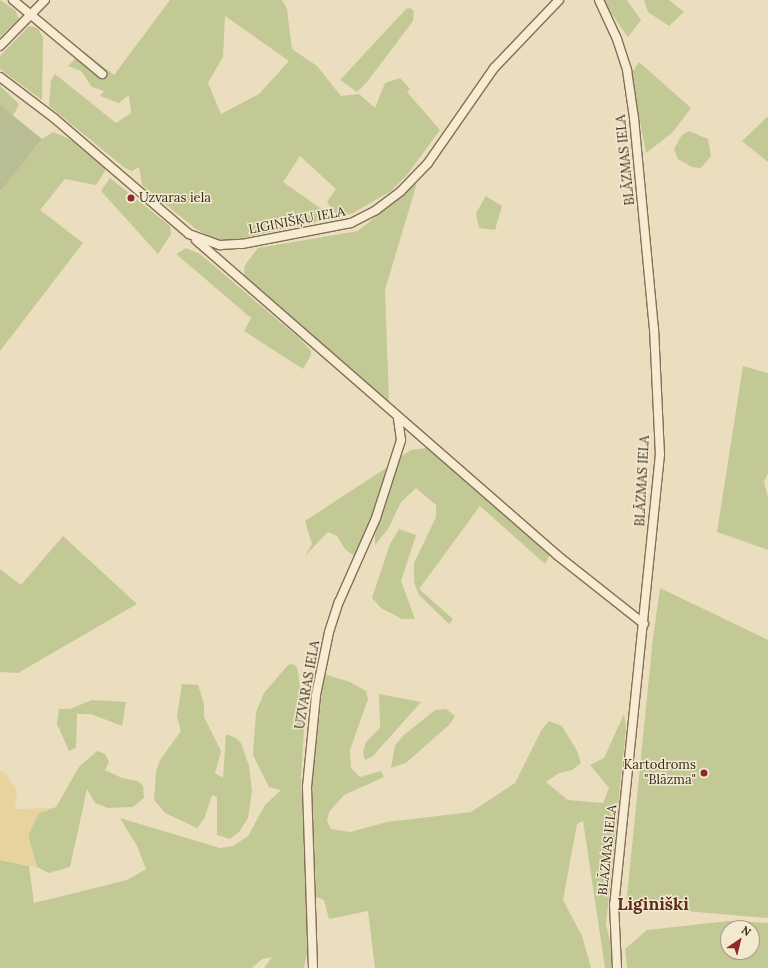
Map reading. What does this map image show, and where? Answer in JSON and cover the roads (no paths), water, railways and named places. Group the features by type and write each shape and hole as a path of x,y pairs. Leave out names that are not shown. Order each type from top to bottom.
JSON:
{"street":[{"path":"13,0 32,14 102,74"},
{"path":"0,46 45,0"},
{"name":"LIGINIŠĶU IELA","path":"0,77 60,123 189,234 220,245 242,244 351,223 376,210 401,192 428,163 494,68 559,0"},
{"name":"BLĀZMAS IELA","path":"599,0 617,38 627,70 634,118 654,328 660,454 644,624 614,904 618,968"},
{"path":"189,234 398,418 557,555 644,624"},
{"name":"UZVARAS IELA","path":"314,968 307,787 316,695 329,632 339,602 376,518 401,440 398,418"}],"place":[{"name":"Uzvaras iela","path":"131,198"},
{"name":"Kartodroms \"Blāzma\"","path":"704,773"}],"district":[{"name":"Liginiški","path":"653,905"}]}
